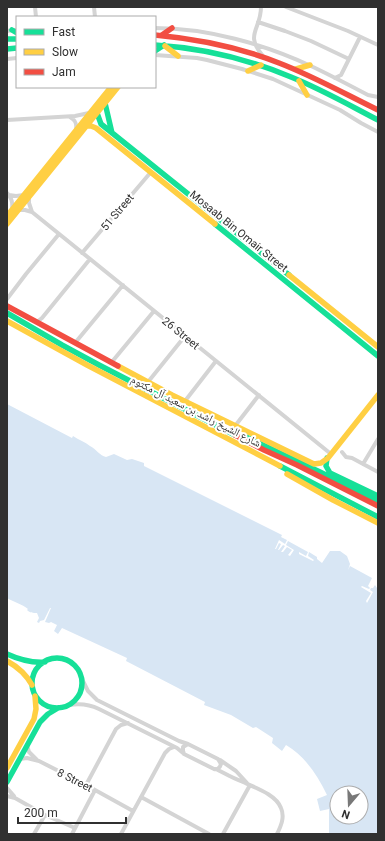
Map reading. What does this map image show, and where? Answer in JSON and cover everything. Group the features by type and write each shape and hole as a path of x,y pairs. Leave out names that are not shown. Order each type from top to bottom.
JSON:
{"main road":[{"path":"162,35 172,28"},
{"path":"156,34 205,41 235,48 263,57 296,70 378,110"},
{"path":"156,45 212,52 261,65 299,81 378,120"},
{"path":"156,50 165,46"},
{"path":"165,46 178,56"},
{"path":"248,71 261,65"},
{"path":"296,70 310,65"},
{"path":"299,81 307,95"},
{"path":"9,214 27,196 86,126 110,88"},
{"path":"7,224 76,131 105,103 117,88"},
{"path":"105,103 112,133"},
{"path":"94,113 99,126"},
{"name":"Mosaab Bin Omair Street","path":"86,126 99,126 112,133 378,347"},
{"name":"Mosaab Bin Omair Street","path":"99,126 151,172 378,356"},
{"path":"7,306 196,407 314,464 321,463 329,456 378,395"},
{"name":"شارع الشيخ راشد بن سعيد آل مكتوم","path":"7,313 62,345 232,434 336,496 378,517"},
{"name":"شارع الشيخ راشد بن سعيد آل مكتوم","path":"7,320 57,350 262,453 297,466 378,506"},
{"path":"62,345 75,343"},
{"path":"196,407 198,416"},
{"path":"232,434 240,434 376,499"},
{"path":"248,438 257,436"},
{"path":"262,453 274,465 307,485 378,523"},
{"path":"329,456 326,466 330,473 371,492 376,499"},
{"path":"7,654 26,662 45,662"},
{"path":"7,782 9,775 20,759 40,722 48,714 73,703 81,690 82,679 79,671 70,662 62,659 53,659 39,666 35,672 32,687"},
{"path":"7,661 23,672 40,701 46,706 59,708"},
{"path":"7,768 34,719 36,704 35,694"}],"street":[{"path":"261,7 253,38 255,45 263,57"},
{"path":"260,15 266,7"},
{"path":"287,7 378,45"},
{"path":"258,22 311,41 349,59"},
{"path":"156,28 172,28 208,32 247,42 310,65 368,95 378,97"},
{"path":"335,78 341,75 360,37"},
{"path":"247,42 253,38"},
{"path":"156,54 207,60 273,79 344,112 378,132"},
{"path":"7,120 94,113"},
{"path":"70,116 75,121 76,131"},
{"name":"51 Street","path":"82,253 151,172"},
{"path":"8,194 27,196 32,212"},
{"path":"8,194 12,202 9,214"},
{"path":"18,210 32,212"},
{"name":"26 Street","path":"32,212 259,395 329,456"},
{"path":"7,299 59,234"},
{"path":"37,322 42,318 90,259"},
{"path":"75,343 123,285"},
{"path":"112,363 154,311"},
{"path":"148,382 185,336"},
{"path":"185,401 216,361"},
{"path":"235,426 259,395"},
{"path":"363,464 378,439"},
{"path":"335,448 342,452 346,457 352,458 378,472"},
{"path":"82,679 88,691 97,700 220,760 236,771 249,784"},
{"path":"68,705 87,705 99,709 164,741 186,755 249,784 274,798 281,807 283,818 277,834"},
{"path":"114,716 116,729"},
{"path":"86,785 116,729 121,725 128,723"},
{"path":"164,741 165,753"},
{"path":"183,752 184,745 188,744"},
{"path":"27,745 29,752 38,762"},
{"path":"121,834 165,753 174,747"},
{"name":"8 Street","path":"20,759 27,758 38,762 86,785 133,811"},
{"path":"216,770 220,766 220,760"},
{"path":"223,834 249,784"},
{"path":"7,788 15,798 45,815 75,828"},
{"path":"72,834 95,790"},
{"path":"7,796 15,798"},
{"path":"141,797 209,834"},
{"path":"34,834 45,815"}],"water":[{"path":"7,404 72,438 73,436 106,457 114,454 127,460 132,459 144,463 144,466 282,535 281,537 287,540 285,544 279,540 275,549 279,543 281,544 278,550 283,545 285,546 281,552 283,552 287,547 292,550 288,555 290,556 294,550 286,545 288,541 308,552 306,556 299,552 299,554 313,561 314,560 308,556 309,552 317,557 317,559 322,563 330,551 340,551 347,556 350,564 348,570 350,566 372,578 368,586 370,588 369,589 362,586 361,587 371,593 366,601 367,603 373,592 370,590 371,588 375,585 377,588 378,585 378,834 329,834 329,825 369,825 369,785 329,785 329,809 320,811 317,799 327,795 310,767 299,755 286,745 282,751 272,743 273,738 256,727 253,728 231,715 204,705 205,702 126,661 127,658 62,628 58,634 54,631 57,625 51,622 45,622 51,608 44,620 40,621 39,623 37,622 39,618 37,613 29,612 26,607 7,598"}],"traffic: fast":[{"path":"12,30 16,32"},
{"path":"7,39 16,39"},
{"path":"156,45 173,46 224,55 258,65 291,77 335,97 378,120"},
{"path":"156,50 164,45"},
{"path":"7,49 16,48"},
{"path":"105,103 112,133"},
{"path":"97,113 101,124 289,275"},
{"path":"215,224 378,356"},
{"path":"7,313 99,365 235,435"},
{"path":"244,436 378,501"},
{"path":"327,458 326,466 330,473 378,496"},
{"path":"280,466 378,517"},
{"path":"7,654 26,661 45,662"},
{"path":"57,658 71,662 78,669 82,683 78,697 71,704 57,708 43,704 36,697 32,683 36,669 43,662 57,658"},
{"path":"7,782 40,722 48,714 58,708"}],"traffic: slow":[{"path":"165,46 178,56"},
{"path":"248,71 261,65"},
{"path":"296,69 310,65"},
{"path":"299,81 307,95"},
{"path":"7,216 110,88"},
{"path":"7,224 117,88"},
{"path":"86,126 96,128 215,224"},
{"path":"289,275 378,347"},
{"path":"7,321 87,365 280,466"},
{"path":"118,366 172,395 314,464 321,463 328,458 378,395"},
{"path":"287,474 378,523"},
{"path":"7,661 21,671 32,685"},
{"path":"7,768 34,719 36,709 35,696"}],"traffic: jam":[{"path":"162,35 172,28"},
{"path":"156,35 218,44 264,57 329,85 378,110"},
{"path":"7,306 118,366"},
{"path":"235,435 378,506"}]}
